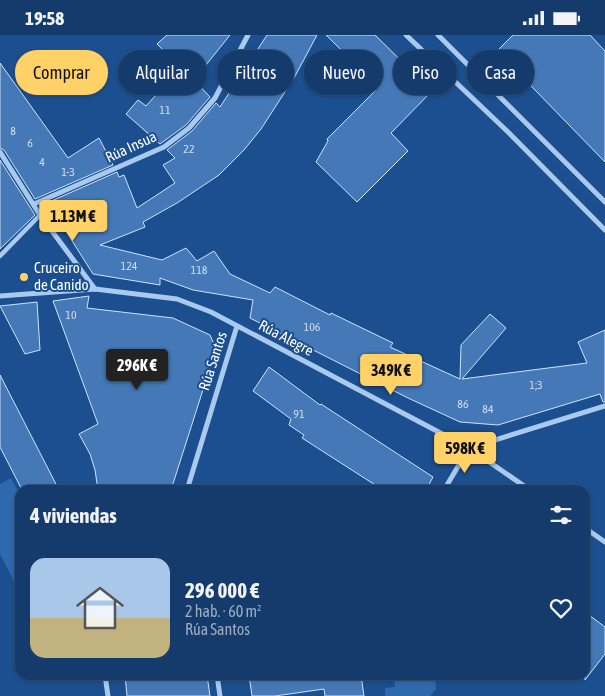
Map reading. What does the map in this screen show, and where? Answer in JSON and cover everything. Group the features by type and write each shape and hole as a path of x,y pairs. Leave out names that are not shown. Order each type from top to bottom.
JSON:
{"street":[{"path":"406,35 508,132 605,230"},
{"path":"438,35 605,202"},
{"name":"Rúa Insua","path":"34,204 164,147 189,128 215,98 245,36"},
{"path":"0,152 40,215 95,289"},
{"path":"0,256 40,215"},
{"name":"Rúa Alegre","path":"0,296 95,289 177,299 212,313 469,448 523,485"},
{"name":"Rúa Santos","path":"189,485 237,326"},
{"path":"447,485 469,448 605,406"},
{"path":"590,532 605,542"},
{"path":"106,680 108,696"},
{"path":"218,680 220,696"}],"shaded area":[{"path":"11,478 15,486 15,583 0,554 0,484"},
{"path":"394,680 435,680 436,689 430,696 385,696 385,688 395,687"}],"building":[{"path":"167,35 230,35 207,64 207,50 163,50 157,44"},
{"path":"267,35 317,35 309,50 304,50 304,59 294,78 294,50 257,50"},
{"path":"326,35 375,35 393,53 393,95 428,95 391,133 408,151 357,202 316,162 328,141 327,139 371,95 383,95 383,50 341,50"},
{"path":"513,35 590,35 605,51 605,162 534,89 534,50 498,50"},
{"path":"0,63 15,84 15,95 23,95 68,158 99,138 113,165 35,199 4,150 0,148"},
{"path":"207,94 210,97 186,125 160,144 126,114 138,100 146,106 156,95"},
{"path":"228,95 283,95 261,129 244,150 219,175 177,203 143,222 145,227 100,245 162,260 186,248 197,261 214,251 230,274 270,293 275,287 330,315 331,313 393,343 390,347 460,379 461,345 490,314 506,328 462,379 587,363 578,342 605,330 605,402 603,402 600,394 498,425 460,422 408,398 250,318 253,300 193,290 160,278 160,285 93,274 50,206 43,211 40,206 117,172 119,177 124,175 137,208 175,183 163,165 175,158 167,150 192,131 216,103 220,107"},
{"path":"0,160 35,215 0,249"},
{"path":"89,296 87,308 173,318 210,335 216,349 173,485 97,485 90,454 79,434 98,424 53,301"},
{"path":"37,302 40,350 25,354 0,306"},
{"path":"269,367 320,405 433,477 429,485 375,485 302,438 304,435 289,425 291,419 253,391"},
{"path":"0,375 56,485 19,485 0,447"},
{"path":"590,616 605,627 605,654 590,674"},
{"path":"125,680 208,680 210,696 127,696"},
{"path":"250,680 362,680 364,696 325,696 324,689 275,696 252,696"}],"place":[{"name":"Cruceiro de Canido","path":"24,277"}]}
